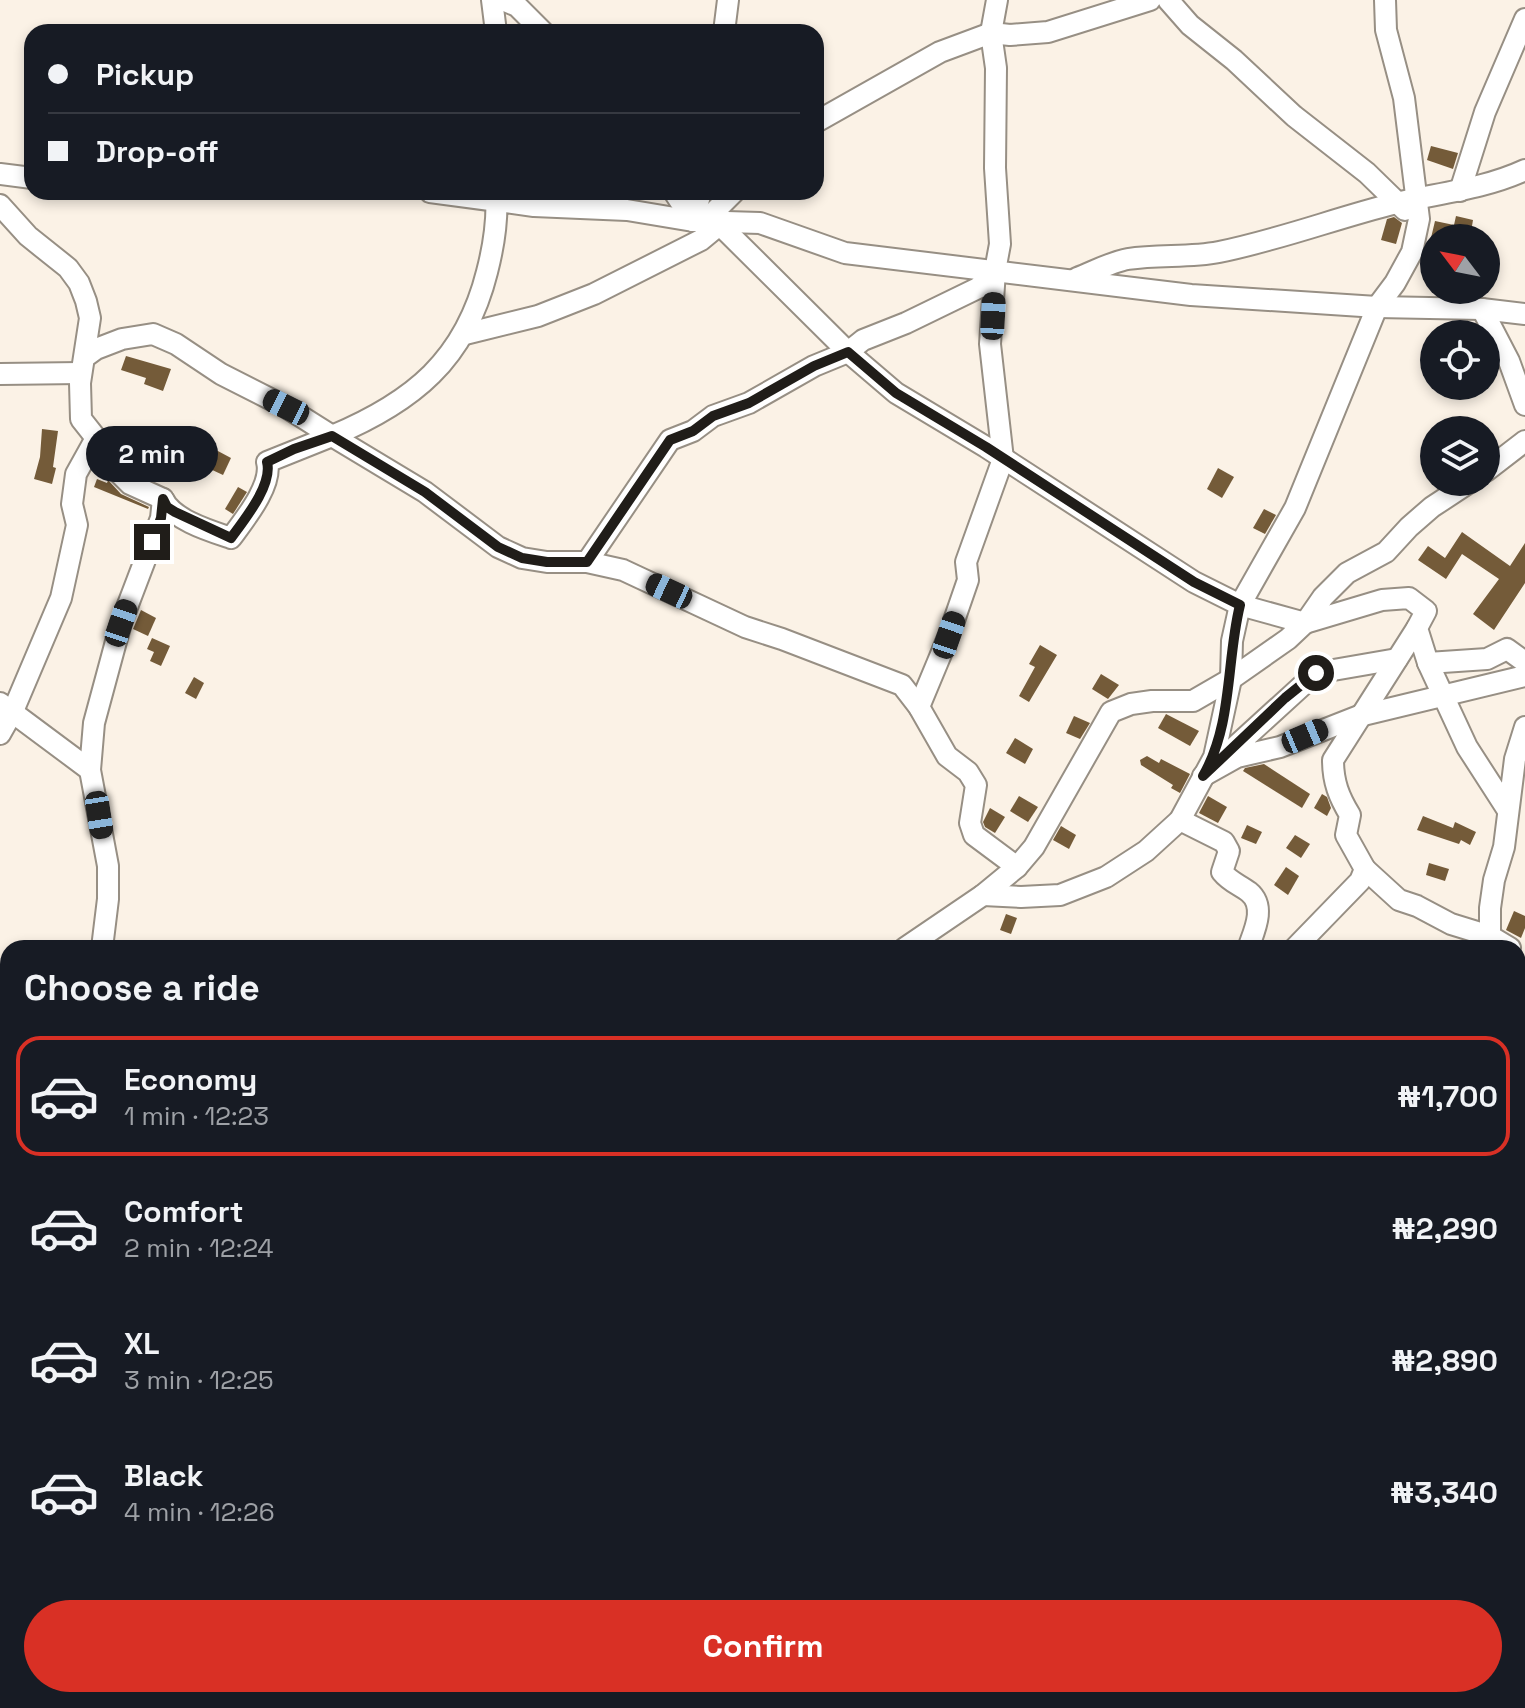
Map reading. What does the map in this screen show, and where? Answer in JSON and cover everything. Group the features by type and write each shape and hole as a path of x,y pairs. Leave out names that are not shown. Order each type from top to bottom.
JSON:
{"street":[{"path":"492,0 495,24"},
{"path":"503,0 517,6 535,24"},
{"path":"725,24 728,0"},
{"path":"919,707 968,580 966,562 1003,459 990,344 1000,244 995,168 996,68 991,33 997,0"},
{"path":"824,117 940,52 991,33 1048,32 1150,0"},
{"path":"1168,0 1190,25 1234,60 1265,91 1408,202"},
{"path":"983,895 1060,895 1106,877 1146,851 1180,820 1214,757 1231,679 1232,641 1240,605 1295,508 1377,307 1412,252 1418,225 1408,202 1404,98 1386,30 1385,0"},
{"path":"1460,191 1485,112 1525,19"},
{"path":"1072,280 1125,259 1218,253 1325,226 1349,216 1460,191 1525,170"},
{"path":"0,174 24,177"},
{"path":"0,205 28,236 68,268 79,283 90,318 83,365 81,419 99,446 130,484 163,499 167,507 175,512 231,538 262,489 269,472 267,462 373,418 411,392 443,363 465,334 483,291 498,213 496,200"},
{"path":"520,200 567,208 601,207 693,221 760,223 845,253 1191,295 1377,307 1482,309 1525,314"},
{"path":"679,200 693,221"},
{"path":"693,221 699,200"},
{"path":"693,221 713,213 726,200"},
{"path":"465,334 538,316 594,294 701,240 719,223"},
{"path":"719,223 848,352 896,393 1194,582 1240,605 1305,623 1382,600 1409,598 1426,611 1333,760 1333,776 1339,797 1350,815 1346,835 1365,869 1399,900 1451,924 1497,940"},
{"path":"587,562 670,440 693,431 713,416 749,403 814,366 848,352 863,340 978,288 995,271"},
{"path":"1482,309 1509,361 1525,405"},
{"path":"0,374 83,365 96,349 122,339 153,334 286,407 425,492 498,547 522,558 547,562 587,562 623,570 745,627 890,679 902,685 919,707 947,756 968,772 976,785 970,823 974,835 1017,867"},
{"path":"1500,460 1525,441"},
{"path":"0,734 6,707 61,598 77,525 72,504 76,474 99,446"},
{"path":"917,940 983,895 1017,867 1034,847 1111,712 1141,702 1193,701 1231,679 1288,639 1347,573 1386,552 1409,527 1449,496"},
{"path":"103,940 108,866 90,770 94,723 121,623 161,518 163,499"},
{"path":"1417,628 1428,663 1467,747 1507,809"},
{"path":"1428,663 1487,659 1525,638"},
{"path":"1507,649 1525,662"},
{"path":"1203,776 1285,698 1316,673 1397,659"},
{"path":"1203,776 1237,757 1280,747 1359,716 1525,676"},
{"path":"6,707 90,770"},
{"path":"1490,936 1494,880 1504,847 1515,759 1525,727"},
{"path":"1180,820 1224,842 1229,851 1222,872 1227,879 1251,894 1257,907 1258,919 1251,940"},
{"path":"1303,940 1360,881 1365,869"}],"building":[{"path":"1431,146 1458,153 1453,169 1427,160"},
{"path":"1456,216 1473,220 1472,224 1454,224"},
{"path":"1394,217 1402,223 1396,244 1381,240 1387,219"},
{"path":"126,356 171,369 163,391 144,384 146,378 121,370"},
{"path":"42,429 58,431 52,484 34,479 40,457"},
{"path":"169,437 197,452 192,463 163,449"},
{"path":"216,450 231,458 223,475 208,468"},
{"path":"1218,468 1234,477 1222,498 1207,489"},
{"path":"97,479 107,483 108,480 121,494 148,509 94,487"},
{"path":"238,487 247,492 233,514 225,509"},
{"path":"1264,509 1276,515 1265,534 1253,528"},
{"path":"1462,532 1510,566 1525,543 1525,583 1494,630 1473,614 1499,579 1462,554 1446,579 1418,560 1428,546 1445,558"},
{"path":"141,610 156,618 148,636 133,629"},
{"path":"152,638 170,646 161,666 150,661 154,652 147,649"},
{"path":"1040,645 1057,655 1029,702 1019,696 1035,667 1029,664"},
{"path":"1101,674 1119,685 1108,699 1092,689"},
{"path":"194,677 204,683 196,699 185,693"},
{"path":"1166,714 1199,731 1190,746 1158,728"},
{"path":"1074,716 1090,723 1080,739 1066,733"},
{"path":"1015,738 1033,749 1025,764 1006,753"},
{"path":"1147,756 1159,763 1161,759 1190,774 1180,793 1171,788 1173,785 1141,765 1140,760"},
{"path":"1264,764 1310,794 1302,808 1243,771"},
{"path":"1322,794 1327,797 1331,808 1327,816 1314,808"},
{"path":"1019,796 1038,807 1028,822 1010,811"},
{"path":"1208,796 1227,807 1218,823 1199,813"},
{"path":"990,808 1005,817 995,833 983,822"},
{"path":"1423,816 1453,828 1455,822 1476,832 1470,845 1461,840 1459,844 1417,830"},
{"path":"1247,825 1262,832 1256,844 1241,838"},
{"path":"1061,826 1076,835 1069,849 1053,840"},
{"path":"1295,835 1310,844 1301,858 1286,848"},
{"path":"1429,863 1449,869 1445,881 1426,875"},
{"path":"1286,867 1299,876 1288,895 1274,885"},
{"path":"1514,911 1525,916 1521,938 1506,930"},
{"path":"1006,914 1017,918 1011,934 1000,930"}],"route":[{"path":"152,542 161,518 163,499 167,507 175,512 231,538 262,489 269,472 267,462 332,436 425,492 498,547 522,558 547,562 587,562 670,440 693,431 713,416 749,403 814,366 848,352 896,393 986,447 1194,582 1240,605 1232,641 1231,679 1214,757 1203,776 1285,698 1316,673"}]}
